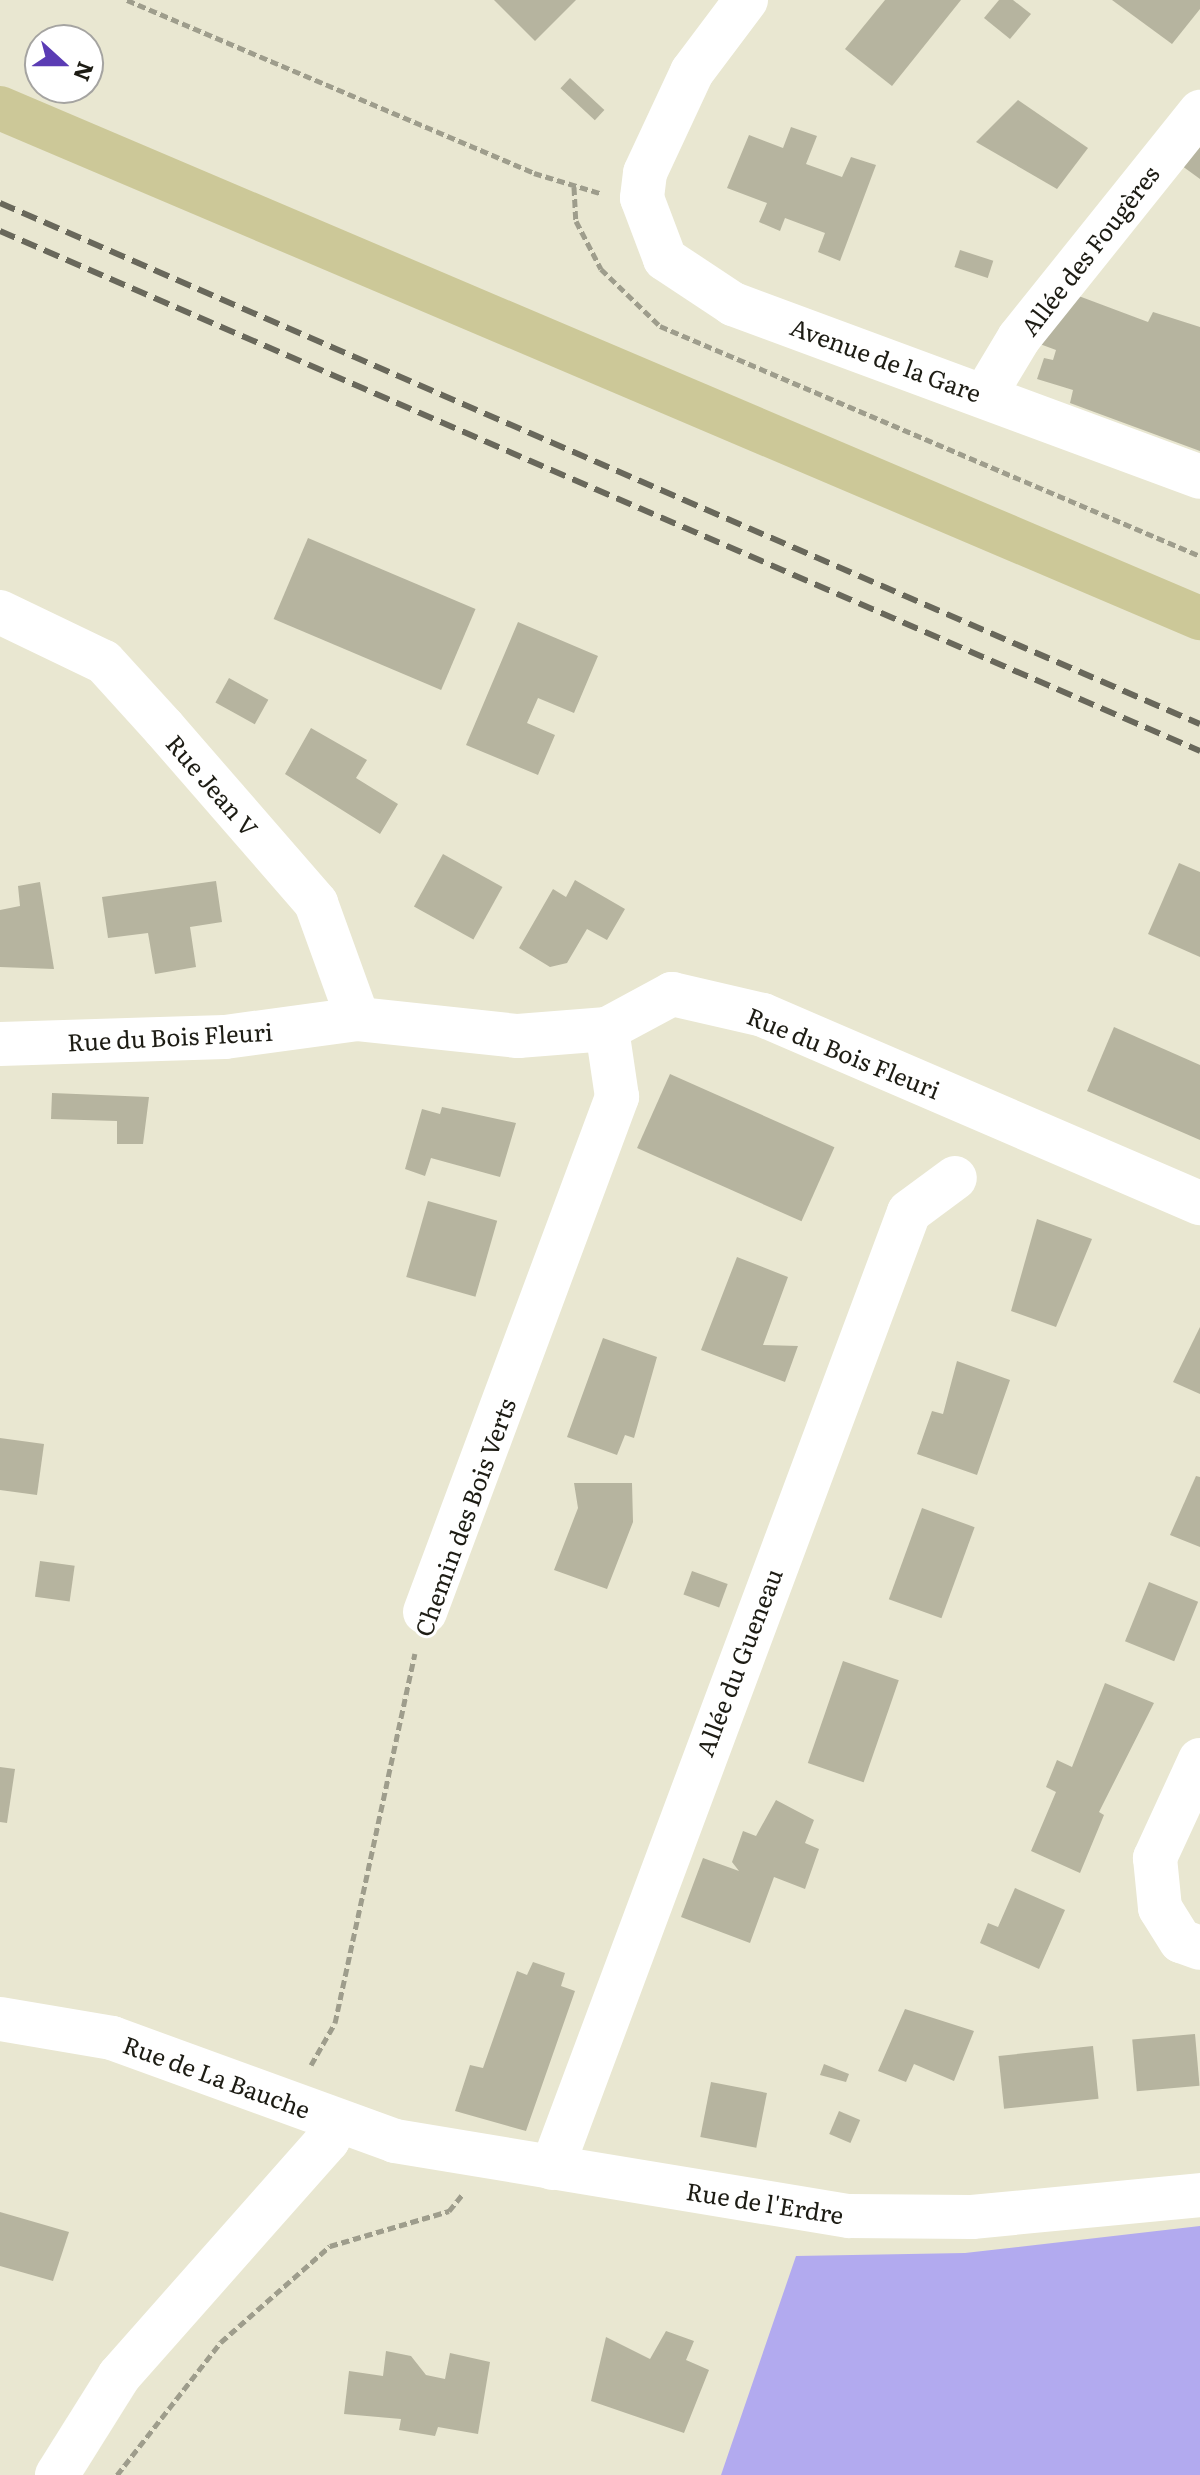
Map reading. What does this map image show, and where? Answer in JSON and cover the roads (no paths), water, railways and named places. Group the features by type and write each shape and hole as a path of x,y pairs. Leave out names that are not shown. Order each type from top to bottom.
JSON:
{"main road":[{"path":"0,108 1200,618"}],"street":[{"name":"Avenue de la Gare","path":"746,0 692,72 645,173 651,234 665,259 697,286 986,393 1200,477"},
{"name":"Allée des Fougères","path":"986,393 1019,338 1200,112"},
{"name":"Rue Jean V","path":"0,612 104,662 175,740 316,903 358,1019"},
{"name":"Rue du Bois Fleuri","path":"0,1044 225,1037 358,1019 518,1036 607,1029 672,994 763,1015 1200,1203"},
{"name":"Chemin des Bois Verts","path":"425,1612 617,1097 607,1029"},
{"name":"Allée du Gueneau","path":"552,2168 909,1212 955,1178"},
{"path":"1200,1760 1155,1858 1160,1908 1181,1941 1200,1948"},
{"name":"Rue de La Bauche","path":"0,2019 112,2038 291,2101 337,2121"},
{"name":"Rue de l'Erdre","path":"337,2121 491,2161 849,2216 972,2217 1200,2195"},
{"path":"57,2475 119,2376 328,2140 337,2121"}],"railway":[{"path":"0,203 1200,724"},
{"path":"0,231 1200,751"}]}
